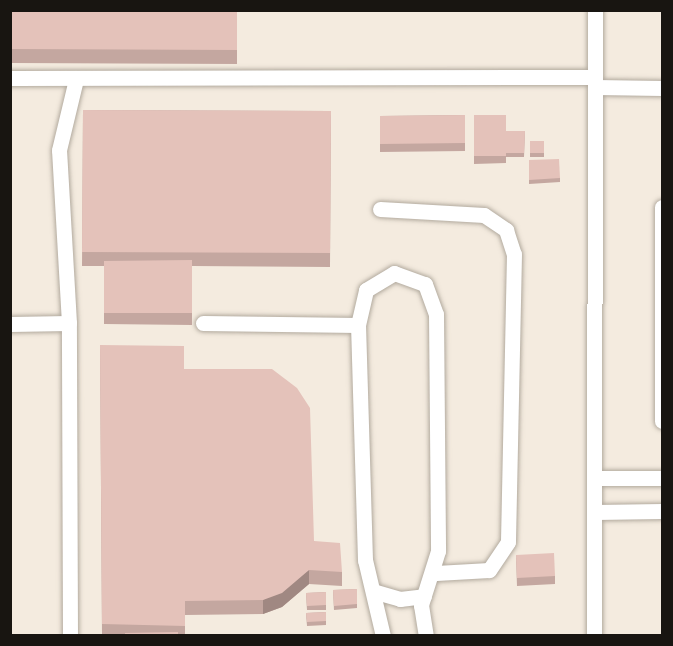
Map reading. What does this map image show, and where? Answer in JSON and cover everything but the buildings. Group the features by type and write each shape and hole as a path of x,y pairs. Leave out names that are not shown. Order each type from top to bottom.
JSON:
{"lane":[{"path":"594,636 596,10"},
{"path":"10,78 595,82 663,88"},
{"path":"70,636 69,322 59,150 76,79"},
{"path":"663,207 663,421"},
{"path":"380,209 484,215 506,230 514,255 508,542 489,570 436,573"},
{"path":"383,636 376,592 365,560 358,325 366,290 378,279 411,275 434,298 436,573 424,596 426,636"},
{"path":"10,324 69,322"},
{"path":"203,323 358,325"},
{"path":"594,478 663,478"},
{"path":"595,512 663,511"},
{"path":"376,592 400,599 424,596"}]}
